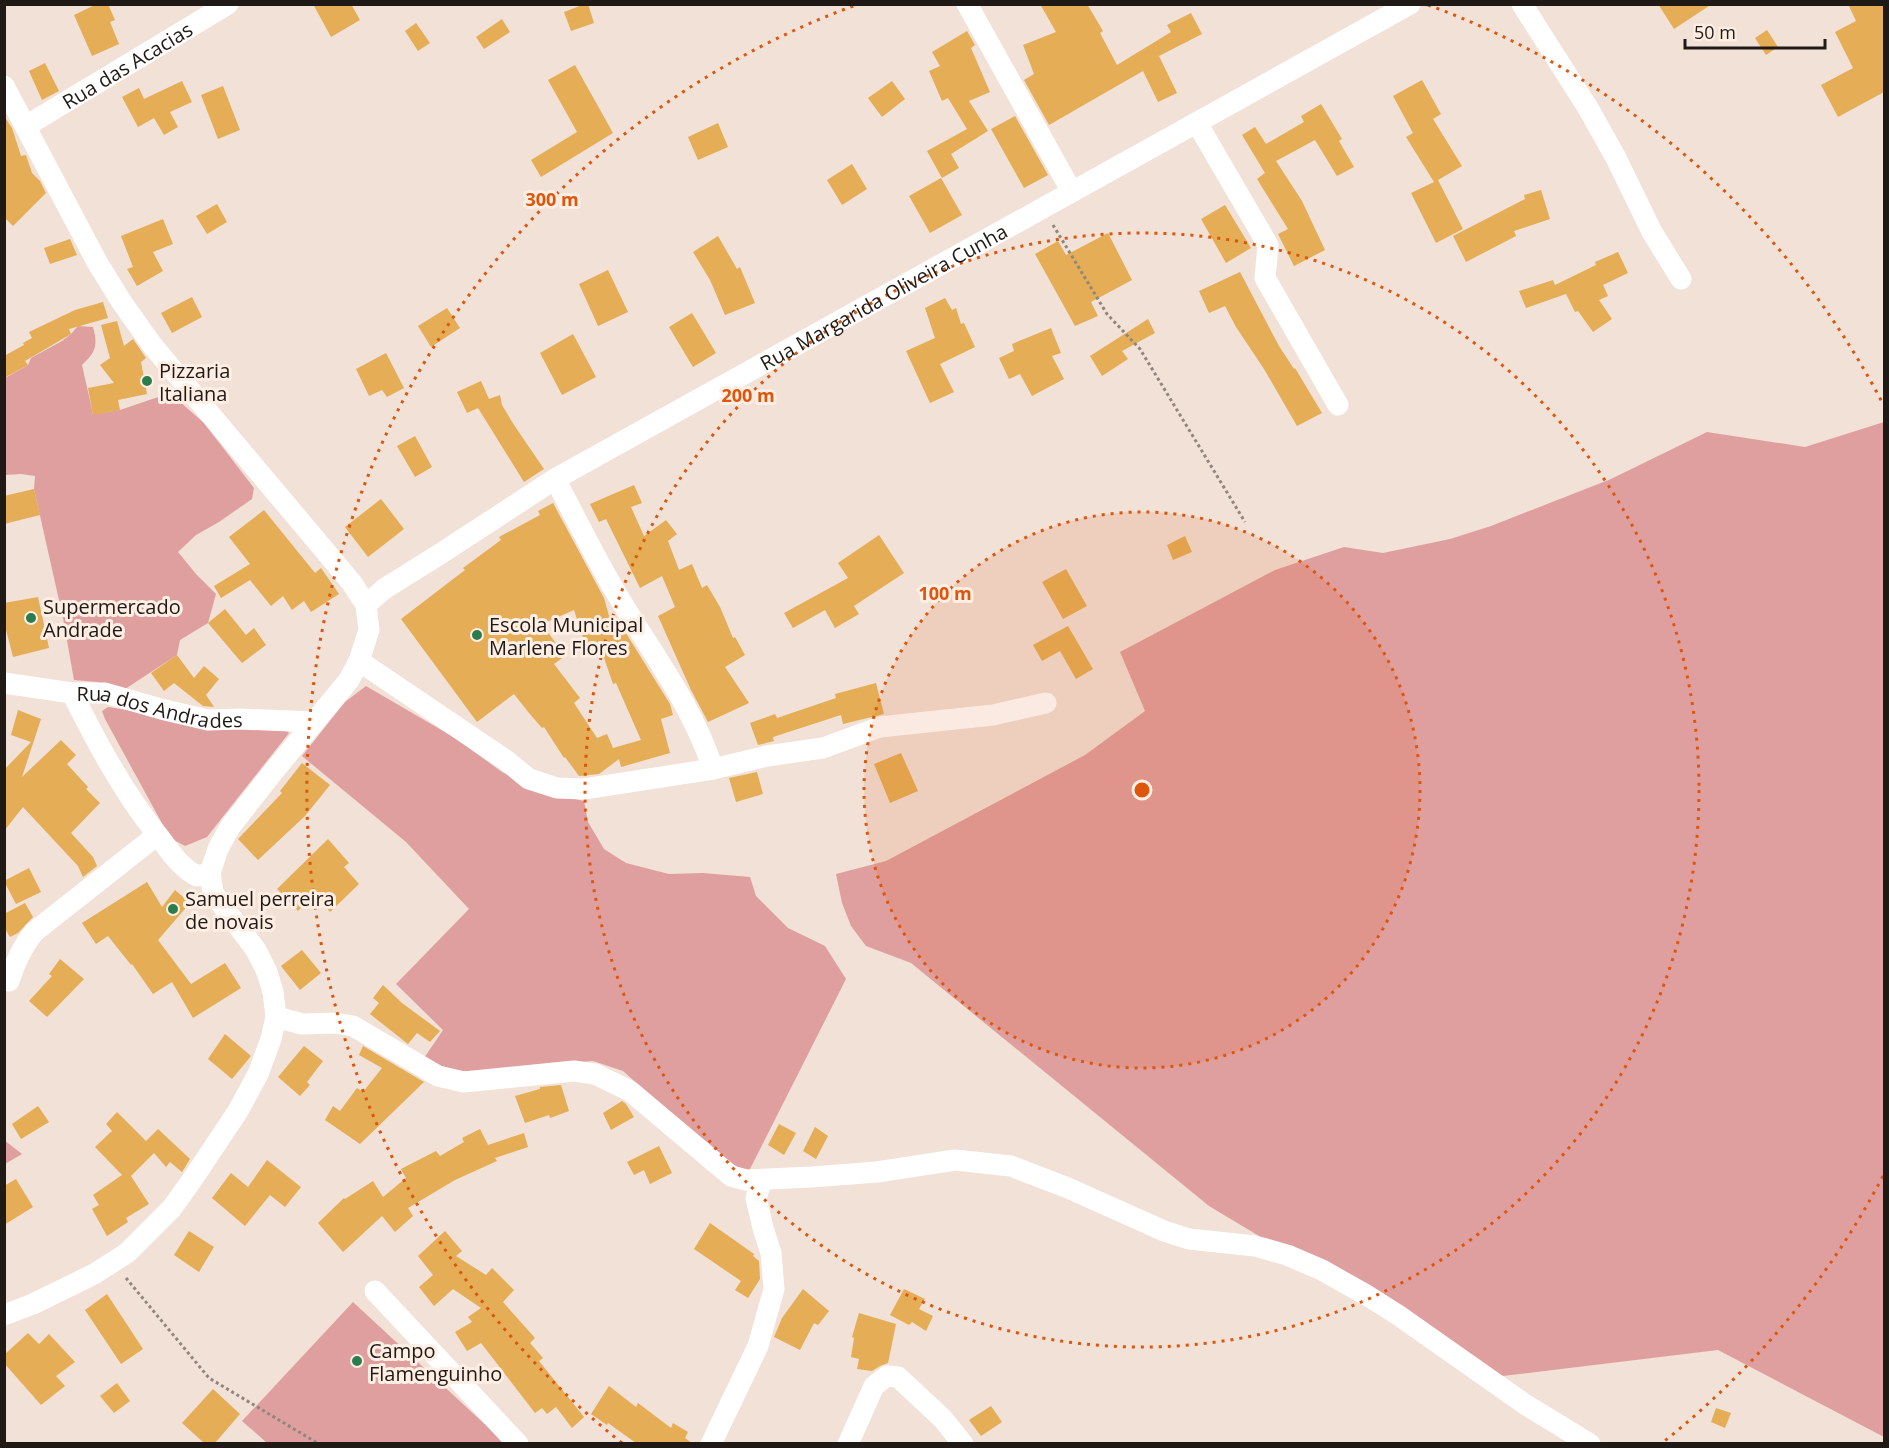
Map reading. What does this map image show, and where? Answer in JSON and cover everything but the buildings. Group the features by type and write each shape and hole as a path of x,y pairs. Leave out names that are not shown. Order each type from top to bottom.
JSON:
{"street":[{"name":"Rua das Acacias","path":"26,126 228,4"},
{"path":"967,4 1072,192"},
{"name":"Rua Margarida Oliveira Cunha","path":"366,605 384,589 555,479 1410,4"},
{"path":"1522,4 1588,108 1616,158 1652,232 1681,279"},
{"path":"4,86 97,262 121,301 152,345 352,583 366,605 369,630 349,680 231,827 218,849 210,873 213,893 256,950 267,972 273,992 276,1017 264,1060 248,1094 172,1208 128,1253 53,1294 4,1315"},
{"path":"1197,123 1268,245 1265,278 1338,405"},
{"path":"555,479 616,594 680,697 706,749 712,769"},
{"path":"358,661 507,761 529,779 556,788 584,789 712,769 767,756 823,748 880,727 993,716 1046,703"},
{"name":"Rua dos Andrades","path":"4,683 72,693 105,693 161,710 208,720 251,719 314,722"},
{"path":"72,693 93,734 139,812 184,869 197,876 210,873"},
{"path":"9,981 23,946 34,932 157,835"},
{"path":"276,1017 302,1024 336,1023 353,1026 438,1076 464,1082 574,1071 594,1074 630,1092 731,1176 746,1180 877,1172 955,1160 1011,1166 1068,1188 1164,1231 1190,1239 1255,1246 1287,1255 1322,1270 1398,1315 1526,1405 1590,1443"},
{"path":"711,1443 758,1346 774,1289 771,1253 756,1198 762,1180"},
{"path":"375,1291 518,1443"},
{"path":"849,1443 874,1386 887,1376 898,1377 943,1419 963,1443"}],"path":[{"path":"1043,208 1107,314 1140,349 1245,522"},
{"path":"113,1263 209,1378 319,1443"}],"shaded area":[{"path":"78,326 93,327 95,333 95,348 82,365 93,414 120,410 170,393 204,423 254,488 252,499 196,535 178,552 216,594 208,623 180,640 177,655 122,691 97,682 74,680 63,618 34,489 35,476 5,475 5,378 28,365 31,358 62,341"},
{"path":"1884,422 1884,1437 1718,1350 1494,1377 1209,1206 911,963 866,946 851,926 842,903 836,874 886,861 1085,755 1145,711 1120,652 1275,570 1344,547 1383,553 1450,539 1491,526 1611,479 1707,432 1805,447"},
{"path":"366,686 455,738 502,772 537,790 584,801 588,822 604,849 626,863 669,874 703,873 750,877 756,896 788,928 825,946 846,979 748,1173 716,1154 623,1071 593,1061 487,1072 459,1071 434,1064 424,1058 443,1030 396,984 469,909 406,842 302,756 345,702"},
{"path":"108,707 285,728 289,733 207,837 185,846 170,838 105,719 102,711"},
{"path":"4,1140 22,1154 5,1164 4,1164"},
{"name":"Campo Flamenguinho","path":"353,1302 505,1443 267,1443 242,1421"}],"place":[{"name":"Pizzaria Italiana","path":"147,381"},
{"name":"Supermercado Andrade","path":"31,618"},
{"name":"Escola Municipal Marlene Flores","path":"477,635"},
{"name":"Samuel perreira de novais","path":"173,909"},
{"name":"Campo Flamenguinho","path":"357,1361"}]}
